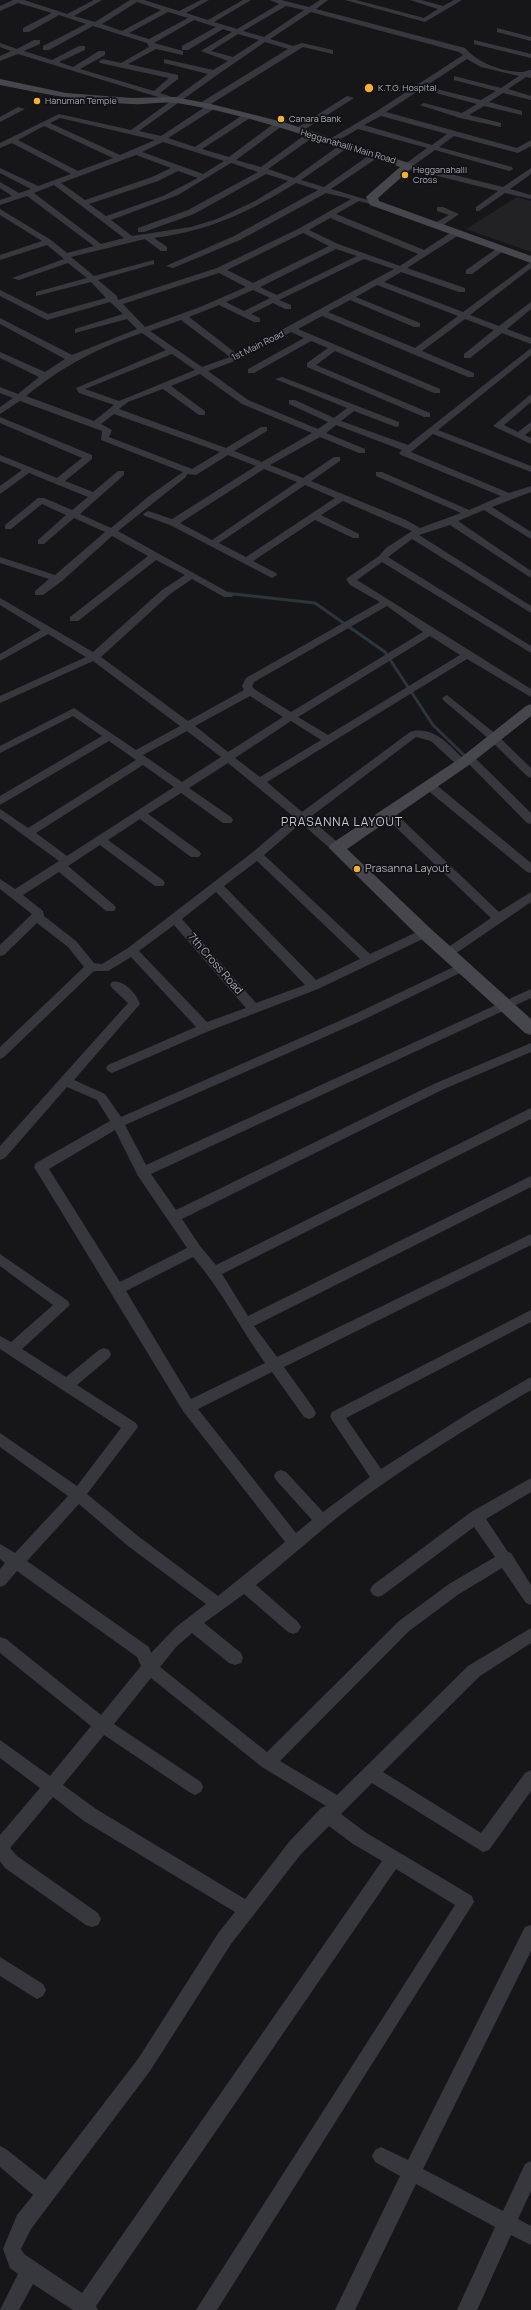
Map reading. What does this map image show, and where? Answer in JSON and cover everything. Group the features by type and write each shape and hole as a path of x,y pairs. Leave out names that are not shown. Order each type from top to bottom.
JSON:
{"main road":[{"name":"Hegganahalli Main Road","path":"0,82 66,96 132,101 175,100 207,106 279,124 309,136 408,166"},
{"name":"Hegganahalli Main Road","path":"374,203 372,197 408,166"},
{"path":"374,203 531,260"},
{"path":"531,709 430,786 337,848 425,933 531,1029"}],"street":[{"path":"0,8 18,0 152,44 182,50 221,27"},
{"path":"68,16 99,0"},
{"path":"46,48 94,24 136,0 264,41 294,49"},
{"path":"156,7 166,0"},
{"path":"180,14 206,0"},
{"path":"207,23 248,0"},
{"path":"274,0 462,50 466,56 479,63 529,74"},
{"path":"133,132 214,73 325,0"},
{"path":"348,0 422,20 429,20 459,0"},
{"path":"413,0 445,9"},
{"path":"234,60 205,51 285,3"},
{"path":"39,7 46,4"},
{"path":"122,34 166,10"},
{"path":"26,30 58,13"},
{"path":"122,65 193,18"},
{"path":"500,30 531,39"},
{"path":"0,59 37,42"},
{"path":"477,42 531,56"},
{"path":"0,45 52,64 175,100"},
{"path":"0,203 37,188 79,175 136,152 162,139 207,106 302,45 330,52"},
{"path":"52,64 82,48"},
{"path":"330,142 380,113 466,56"},
{"path":"73,70 103,57 122,65 175,77 155,94"},
{"path":"167,61 214,73"},
{"path":"463,116 529,74"},
{"path":"458,78 531,98"},
{"path":"439,91 519,112"},
{"path":"296,131 350,98"},
{"path":"424,105 498,125"},
{"path":"0,120 21,109"},
{"path":"380,113 518,151 531,142"},
{"path":"0,146 59,116 162,139 325,190 374,203"},
{"path":"196,149 247,116"},
{"path":"45,124 119,158"},
{"path":"106,219 145,206 186,188 231,160 279,124"},
{"path":"357,126 509,169"},
{"path":"408,166 452,134"},
{"path":"141,230 191,212 263,171 309,136"},
{"path":"13,140 79,175"},
{"path":"16,278 100,247 131,239 201,227 227,217 296,180 343,147"},
{"path":"136,152 203,177"},
{"path":"170,266 237,238 325,190 374,156"},
{"path":"408,166 531,197"},
{"path":"85,204 155,179 178,168"},
{"path":"0,170 37,188"},
{"path":"479,209 531,170"},
{"path":"56,183 131,239"},
{"path":"0,184 18,196"},
{"path":"27,192 100,247"},
{"path":"0,293 47,317 116,300 220,270 303,230 358,199"},
{"path":"436,226 454,214 440,209"},
{"path":"0,211 48,242 116,300 142,329 198,371 245,402 318,434 362,451"},
{"path":"331,215 425,254"},
{"path":"303,230 335,246 462,290"},
{"name":"1st Main Road","path":"95,425 125,400 236,357 291,329 402,268 456,233"},
{"path":"148,237 164,249"},
{"path":"0,258 48,242"},
{"path":"0,411 20,398 45,376 72,359 142,329 183,317 220,302 335,246"},
{"path":"469,272 502,249"},
{"path":"244,314 364,256"},
{"path":"39,294 151,262"},
{"path":"416,352 531,264"},
{"path":"220,270 254,286 288,307"},
{"path":"377,282 531,341"},
{"path":"350,297 417,325"},
{"path":"220,302 258,320"},
{"path":"467,356 531,305"},
{"path":"320,312 471,375"},
{"path":"78,331 130,315"},
{"path":"183,317 236,357"},
{"path":"0,321 72,359"},
{"path":"291,329 437,391"},
{"path":"251,371 310,338"},
{"path":"334,348 310,365 427,415"},
{"path":"120,404 82,391 80,388 172,351"},
{"path":"509,496 404,453 531,351"},
{"path":"0,355 45,376"},
{"path":"279,379 396,424"},
{"path":"164,385 202,413"},
{"path":"0,390 108,430 104,438 194,473 264,429"},
{"path":"531,397 498,425 498,428 531,441"},
{"path":"292,402 335,422 408,449"},
{"path":"173,523 263,465 318,434 353,408"},
{"path":"112,410 263,465 404,522 416,533 531,610"},
{"path":"0,420 89,457 59,481"},
{"path":"519,436 531,426"},
{"path":"433,431 531,470"},
{"path":"0,458 94,496"},
{"path":"212,544 337,459"},
{"path":"0,491 29,469"},
{"path":"41,542 121,473"},
{"path":"379,474 468,513"},
{"path":"39,593 58,579 112,532 183,475"},
{"path":"530,490 509,496 486,507 468,513 451,522 416,533 389,550 382,558 351,579 354,583 387,602 430,632 531,694"},
{"path":"247,561 342,497"},
{"path":"8,527 41,500 112,532 228,595"},
{"path":"486,507 531,536"},
{"path":"148,514 173,523 272,575"},
{"path":"314,516 356,536"},
{"path":"451,522 531,574"},
{"path":"74,619 154,556"},
{"path":"382,558 531,650"},
{"path":"0,560 58,579"},
{"path":"0,699 94,657 166,592 192,576"},
{"path":"0,601 109,666 260,782 302,816 337,848"},
{"path":"328,740 250,691 247,686 250,680 387,602"},
{"path":"0,614 11,608"},
{"path":"0,658 48,630"},
{"path":"15,895 227,757 430,632"},
{"path":"260,782 468,655"},
{"path":"28,833 186,726 250,691"},
{"path":"447,698 493,737 531,774"},
{"path":"0,750 74,711 227,820"},
{"path":"0,883 39,914 38,917 72,944 91,967 104,968 132,951 257,855 302,816 414,734 424,733 433,736 466,760 531,820"},
{"path":"0,801 109,736"},
{"path":"430,786 531,870"},
{"path":"0,813 28,833 64,863 110,908"},
{"path":"388,813 498,918"},
{"path":"140,814 195,854"},
{"path":"100,840 159,883"},
{"path":"257,855 368,959"},
{"path":"217,886 314,986"},
{"path":"448,954 531,896"},
{"path":"1,950 38,917"},
{"name":"7th Cross Road","path":"175,918 254,1010"},
{"path":"112,1068 205,1028 314,986 425,933"},
{"path":"132,951 205,1028"},
{"path":"0,1054 91,967"},
{"path":"295,1544 188,1406 41,1167 118,1123 359,1017 462,967"},
{"path":"0,1155 134,1004 132,998 116,985"},
{"path":"143,1172 504,1004 531,993"},
{"path":"174,1217 440,1086 531,1047"},
{"path":"66,1082 102,1096 118,1123 143,1172 195,1250 214,1272 245,1324 309,1413"},
{"path":"214,1272 531,1113"},
{"path":"245,1324 531,1181"},
{"path":"188,1406 531,1239"},
{"path":"116,1290 195,1250"},
{"path":"0,1259 63,1305 6,1346 131,1427 78,1494 0,1580"},
{"path":"380,1479 336,1416 531,1316"},
{"path":"67,1385 104,1354"},
{"path":"92,1919 11,1862 0,1848 51,1785 150,1668 168,1644 192,1623 245,1585 322,1521 380,1479 453,1428 531,1383"},
{"path":"0,1439 78,1494 133,1541 217,1604"},
{"path":"282,1476 322,1521"},
{"path":"378,1590 476,1517 531,1484"},
{"path":"476,1517 506,1558 531,1598"},
{"path":"0,1551 143,1652 150,1668 268,1762 332,1810 359,1838 466,1902 206,2310"},
{"path":"268,1762 404,1626 454,1589 506,1558"},
{"path":"245,1585 293,1627"},
{"path":"192,1623 235,1658"},
{"path":"393,1859 86,2308 61,2289 16,2261 12,2249 24,2222 144,2065 225,1938 295,1848 474,1671 531,1635"},
{"path":"0,1644 102,1725 195,1787"},
{"path":"0,1748 90,1815 247,1910"},
{"path":"370,1773 483,1844 531,1778"},
{"path":"344,2310 475,2042 531,1933"},
{"path":"0,1966 37,1990"},
{"path":"0,2155 46,2193"},
{"path":"381,2156 531,2236"},
{"path":"467,2310 531,2170"},
{"path":"9,2310 30,2271"}],"shaded area":[{"path":"517,197 531,201 531,252 466,229"}],"waterway":[{"path":"225,593 315,603 385,652 433,725 467,758"}],"place":[{"name":"K.T.G. Hospital","path":"369,88"},
{"name":"Hanuman Temple","path":"37,101"},
{"name":"Canara Bank","path":"281,119"},
{"name":"Hegganahalli Cross","path":"405,175"},
{"name":"Prasanna Layout","path":"357,869"}],"district":[{"name":"PRASANNA LAYOUT","path":"342,823"}]}
